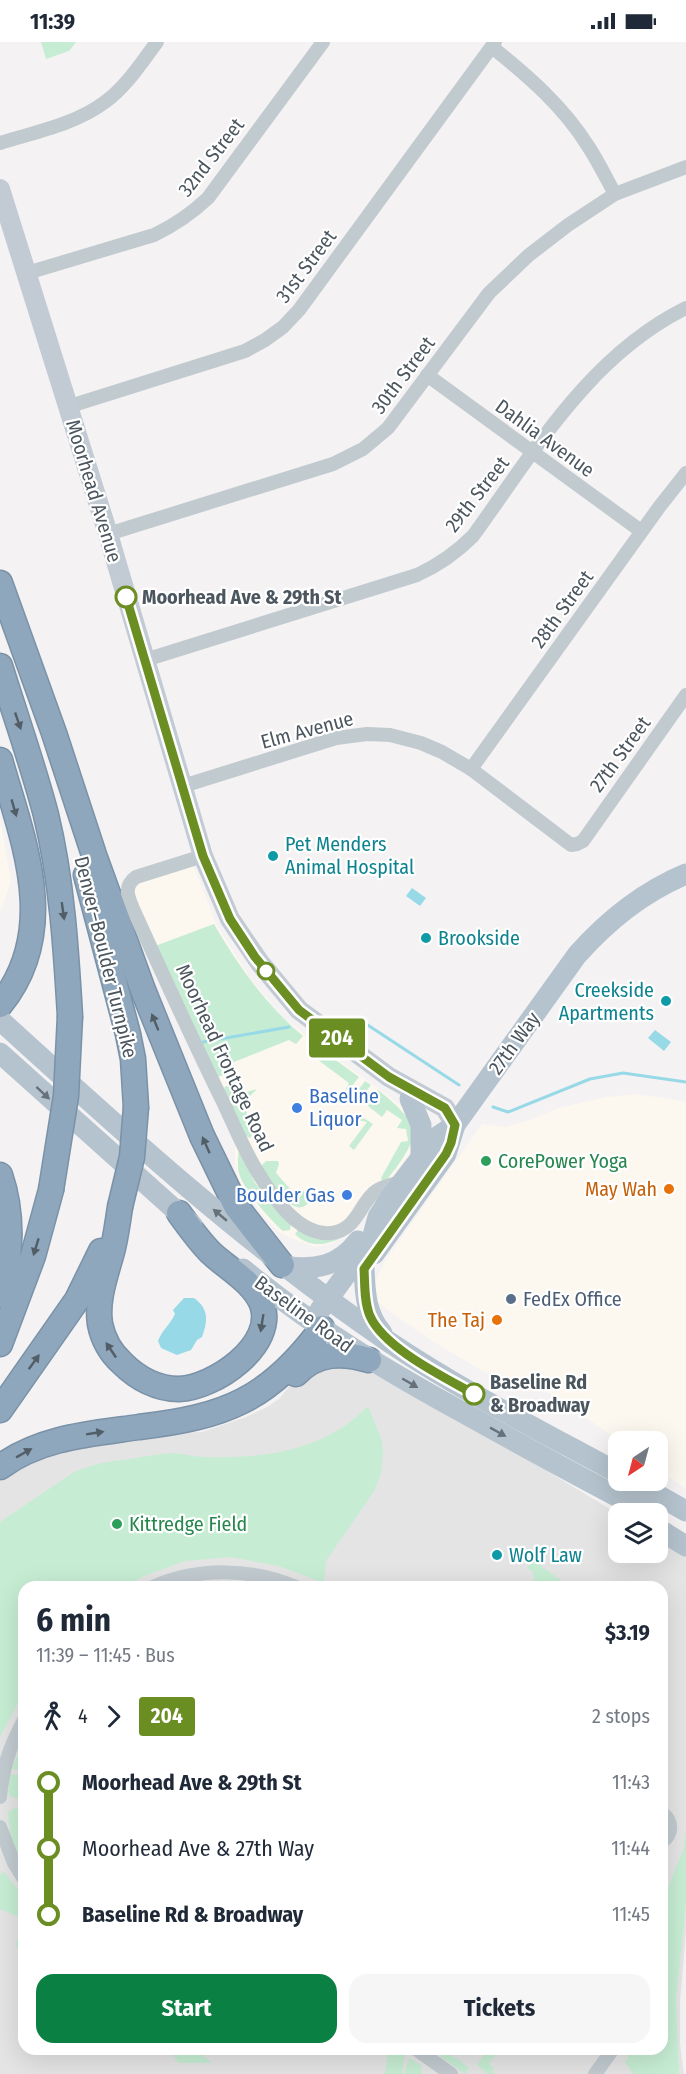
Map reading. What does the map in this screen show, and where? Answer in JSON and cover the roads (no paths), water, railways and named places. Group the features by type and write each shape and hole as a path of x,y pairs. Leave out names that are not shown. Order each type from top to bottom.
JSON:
{"highway":[{"path":"0,583 143,990 201,1136 236,1206 282,1265"},
{"name":"Denver–Boulder Turnpike","path":"0,589 67,808 122,1003 133,1059 136,1107 132,1157 120,1207 77,1300 0,1410"},
{"name":"Denver–Boulder Turnpike","path":"0,666 46,816 65,928 70,1016 66,1096 51,1190 31,1264 0,1344"},
{"path":"0,760 31,874 34,911 31,938 22,969 0,1005"},
{"path":"0,978 15,966 31,938"},
{"path":"0,1175 6,1196 9,1235 8,1261 0,1295"},
{"path":"120,1207 115,1239 101,1295 100,1326 115,1357 129,1371 146,1381 179,1389 208,1383 231,1368 255,1343 265,1317 262,1304 255,1292 202,1244 179,1214"},
{"path":"0,1467 27,1451 50,1442 91,1433 190,1420 220,1412 257,1393 277,1379 295,1361 317,1325"},
{"path":"162,1424 199,1424 230,1418 263,1401 283,1387 302,1367 315,1359 334,1355 350,1355 369,1360"}],"main road":[{"name":"27th Way","path":"317,1325 372,1239 379,1206 404,1180 436,1137 455,1125 577,955 616,916 666,883 686,874"},
{"name":"Baseline Road","path":"0,1020 211,1208 333,1303 389,1342 459,1385 608,1468"},
{"name":"Baseline Road","path":"0,1053 179,1214 249,1273 317,1325 369,1360 629,1503"},
{"path":"410,1099 421,1125 421,1157"},
{"name":"27th Way","path":"333,1303 364,1269 446,1154 455,1125"},
{"path":"282,1265 310,1269 328,1265 351,1251 379,1206"},
{"path":"364,1269 366,1301 370,1316 389,1342"},
{"path":"543,1457 565,1454 574,1449"},
{"path":"651,1491 686,1510"},
{"path":"668,1523 686,1532"},
{"path":"668,1535 686,1546"}],"street":[{"path":"0,143 67,123 97,108 128,81 157,42"},
{"name":"32nd Street","path":"27,273 154,235 174,226 192,213 208,198 323,42"},
{"path":"493,44 563,112 588,145 615,194"},
{"name":"31st Street","path":"67,407 232,356 265,340 283,327 299,310 493,44"},
{"name":"30th Street","path":"108,534 347,459 370,444 388,428 483,301 512,270 568,225 615,194 686,167"},
{"name":"Moorhead Avenue","path":"0,189 108,534 203,856 230,919 255,957 289,1000 305,1015 389,1077 445,1108 455,1125"},
{"name":"29th Street","path":"145,660 417,575 438,565 473,536 577,394 602,367 626,345 686,308"},
{"name":"Dahlia Avenue","path":"427,375 641,531"},
{"name":"28th Street","path":"471,769 641,531 686,473"},
{"name":"27th Street","path":"585,835 686,695"},
{"name":"Elm Avenue","path":"183,786 336,738 367,734 390,735 421,743 471,769 571,845 583,841 585,835"},
{"name":"Moorhead Frontage Road","path":"203,856 136,877 128,886 128,895 207,1069 257,1171 276,1198 295,1219 319,1232 334,1233 379,1206"},
{"name":"Moorhead Avenue","path":"389,1077 410,1099 436,1119 455,1125"},
{"path":"174,1581 194,1575 223,1571 251,1574 281,1581"},
{"path":"0,1797 3,1770 18,1732"},
{"path":"668,1819 670,1829 668,1837"},
{"path":"0,1827 18,1869"},
{"path":"424,2055 451,2074"},
{"path":"595,2074 609,2055"}],"water":[{"path":"412,888 426,898 420,906 406,896"},
{"path":"655,1030 671,1042 664,1051 648,1038"},
{"path":"184,1298 194,1298 199,1302 205,1311 206,1321 202,1337 197,1340 191,1350 177,1355 161,1348 158,1341 175,1314 173,1310"}],"waterway":[{"path":"357,1018 459,1085"},
{"path":"203,1042 289,1027"},
{"path":"493,1107 508,1112 590,1079 623,1073 686,1082"}],"place":[{"name":"Moorhead Ave & 29th St","path":"126,597"},
{"name":"Pet Menders Animal Hospital","path":"273,856"},
{"name":"Brookside","path":"426,938"},
{"name":"Creekside Apartments","path":"666,1001"},
{"name":"Baseline Liquor","path":"297,1108"},
{"name":"CorePower Yoga","path":"486,1161"},
{"name":"May Wah","path":"669,1189"},
{"name":"Boulder Gas","path":"347,1195"},
{"name":"FedEx Office","path":"511,1299"},
{"name":"The Taj","path":"497,1320"},
{"name":"Baseline Rd & Broadway","path":"474,1394"},
{"name":"Kittredge Field","path":"117,1524"},
{"name":"Wolf Law","path":"497,1555"}]}
